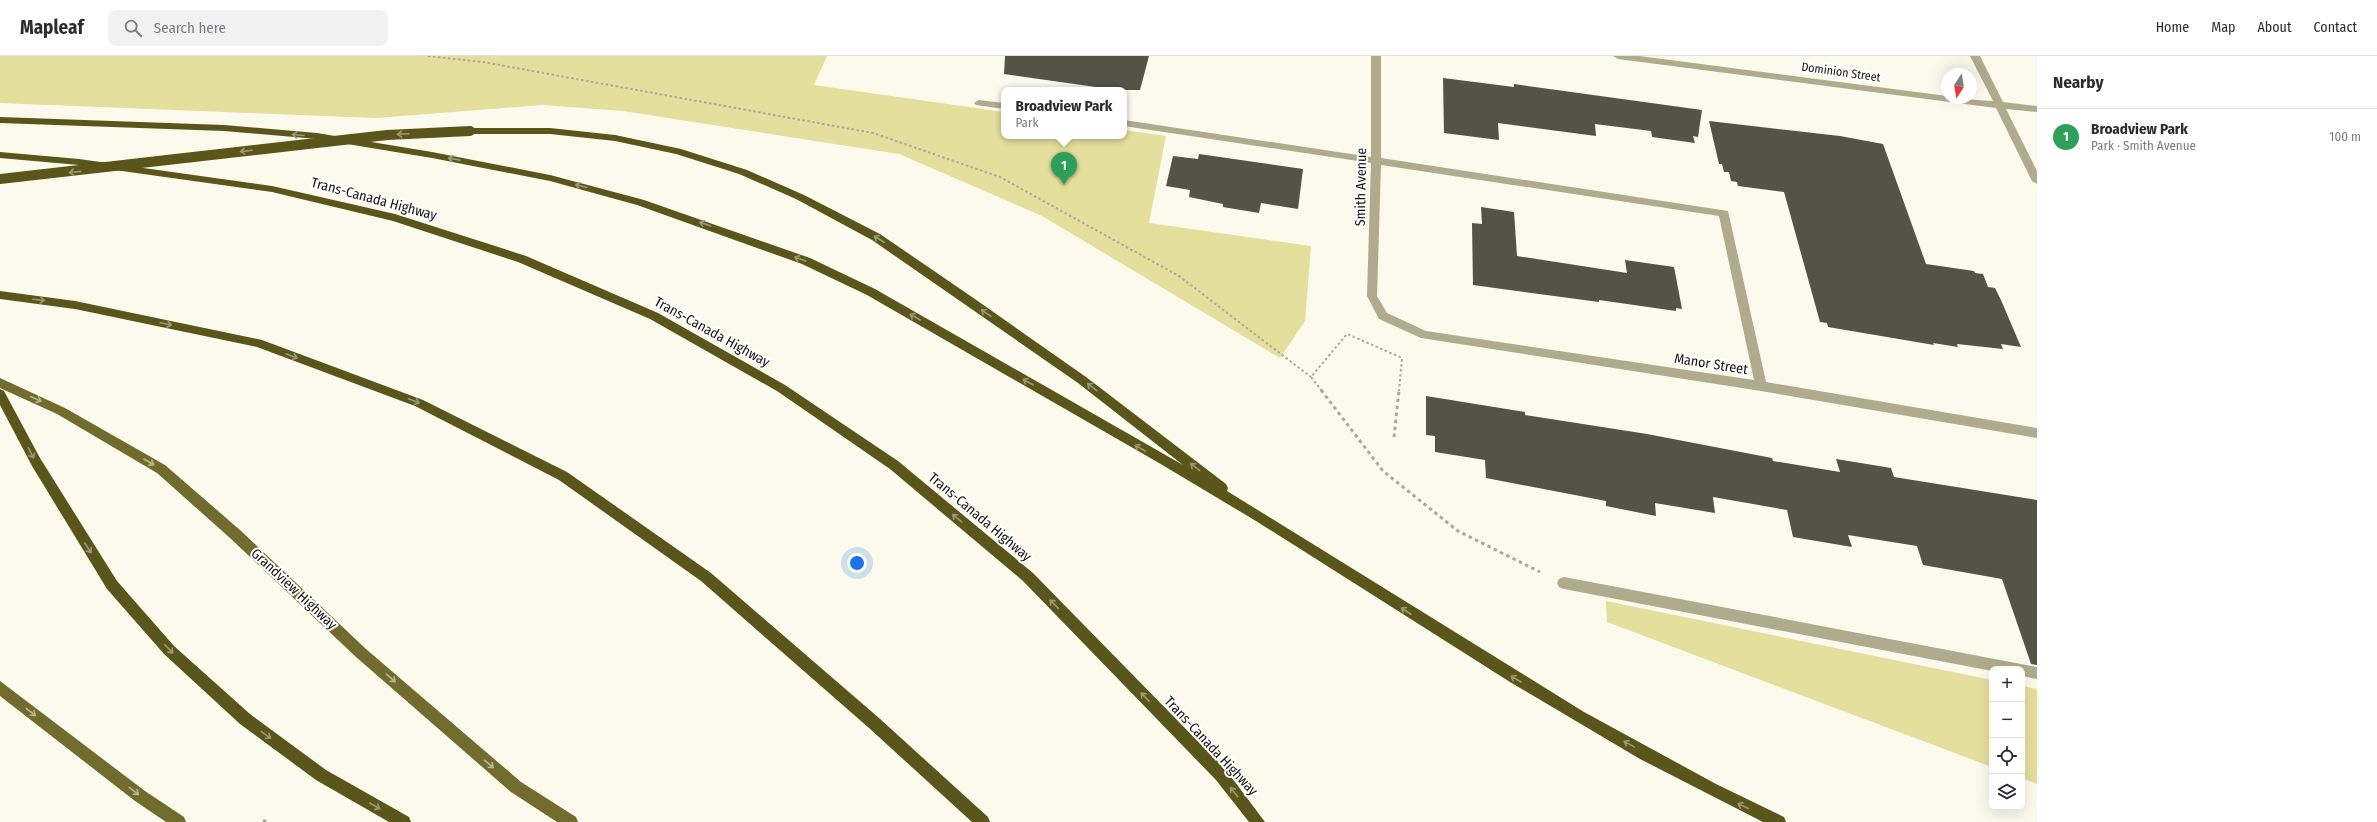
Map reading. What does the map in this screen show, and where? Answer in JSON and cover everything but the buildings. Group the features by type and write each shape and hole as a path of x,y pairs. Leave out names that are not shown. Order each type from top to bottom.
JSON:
{"highway":[{"path":"0,120 133,124 317,136 432,155 543,177 640,202 806,261 871,292 1259,517 1483,660 1718,794 1779,822"},
{"path":"0,179 372,137 470,131 550,132 615,138 678,151 743,172 800,197 876,237 1076,375 1259,517"},
{"name":"Trans-Canada Highway","path":"0,155 79,162 272,189 395,218 522,259 654,316 781,388 894,465 1028,577 1221,775 1258,822"},
{"path":"0,295 75,305 258,343 419,403 563,476 706,577 874,723 983,822"},
{"path":"0,394 67,515 112,585 170,650 245,718 321,775 404,822"}],"main road":[{"name":"Grandview Highway","path":"0,383 61,411 161,469 235,534 362,653 510,782 571,822"},
{"path":"0,688 140,796 179,822"}],"street":[{"name":"Smith Avenue","path":"1376,56 1376,160 1372,296 1383,316"},
{"name":"Dominion Street","path":"1618,56 2000,106 2037,109"},
{"path":"1975,56 2037,181"},
{"path":"979,103 1001,106"},
{"path":"1127,123 1724,213 1761,386"},
{"name":"Manor Street","path":"1383,316 1406,328 1425,335 1761,386 2037,433"},
{"path":"1564,583 1999,666"},
{"path":"2025,671 2037,673"}],"path":[{"path":"428,56 482,62 873,132 1000,177 1179,276 1311,377 1383,471 1458,531 1564,583"},
{"path":"1311,377 1347,334 1402,358 1394,437"}],"shaded area":[{"path":"0,56 827,56 814,85 1001,112 1001,139 1127,139 1127,130 1166,136 1149,223 1311,246 1305,321 1280,358 1042,216 899,154 623,111 543,105 376,118 0,103"},
{"path":"1606,601 1989,679 1989,766 1607,622"},
{"path":"2025,687 2037,689 2037,784 2025,779"}],"place":[{"name":"Broadview Park","path":"1064,185"}]}
